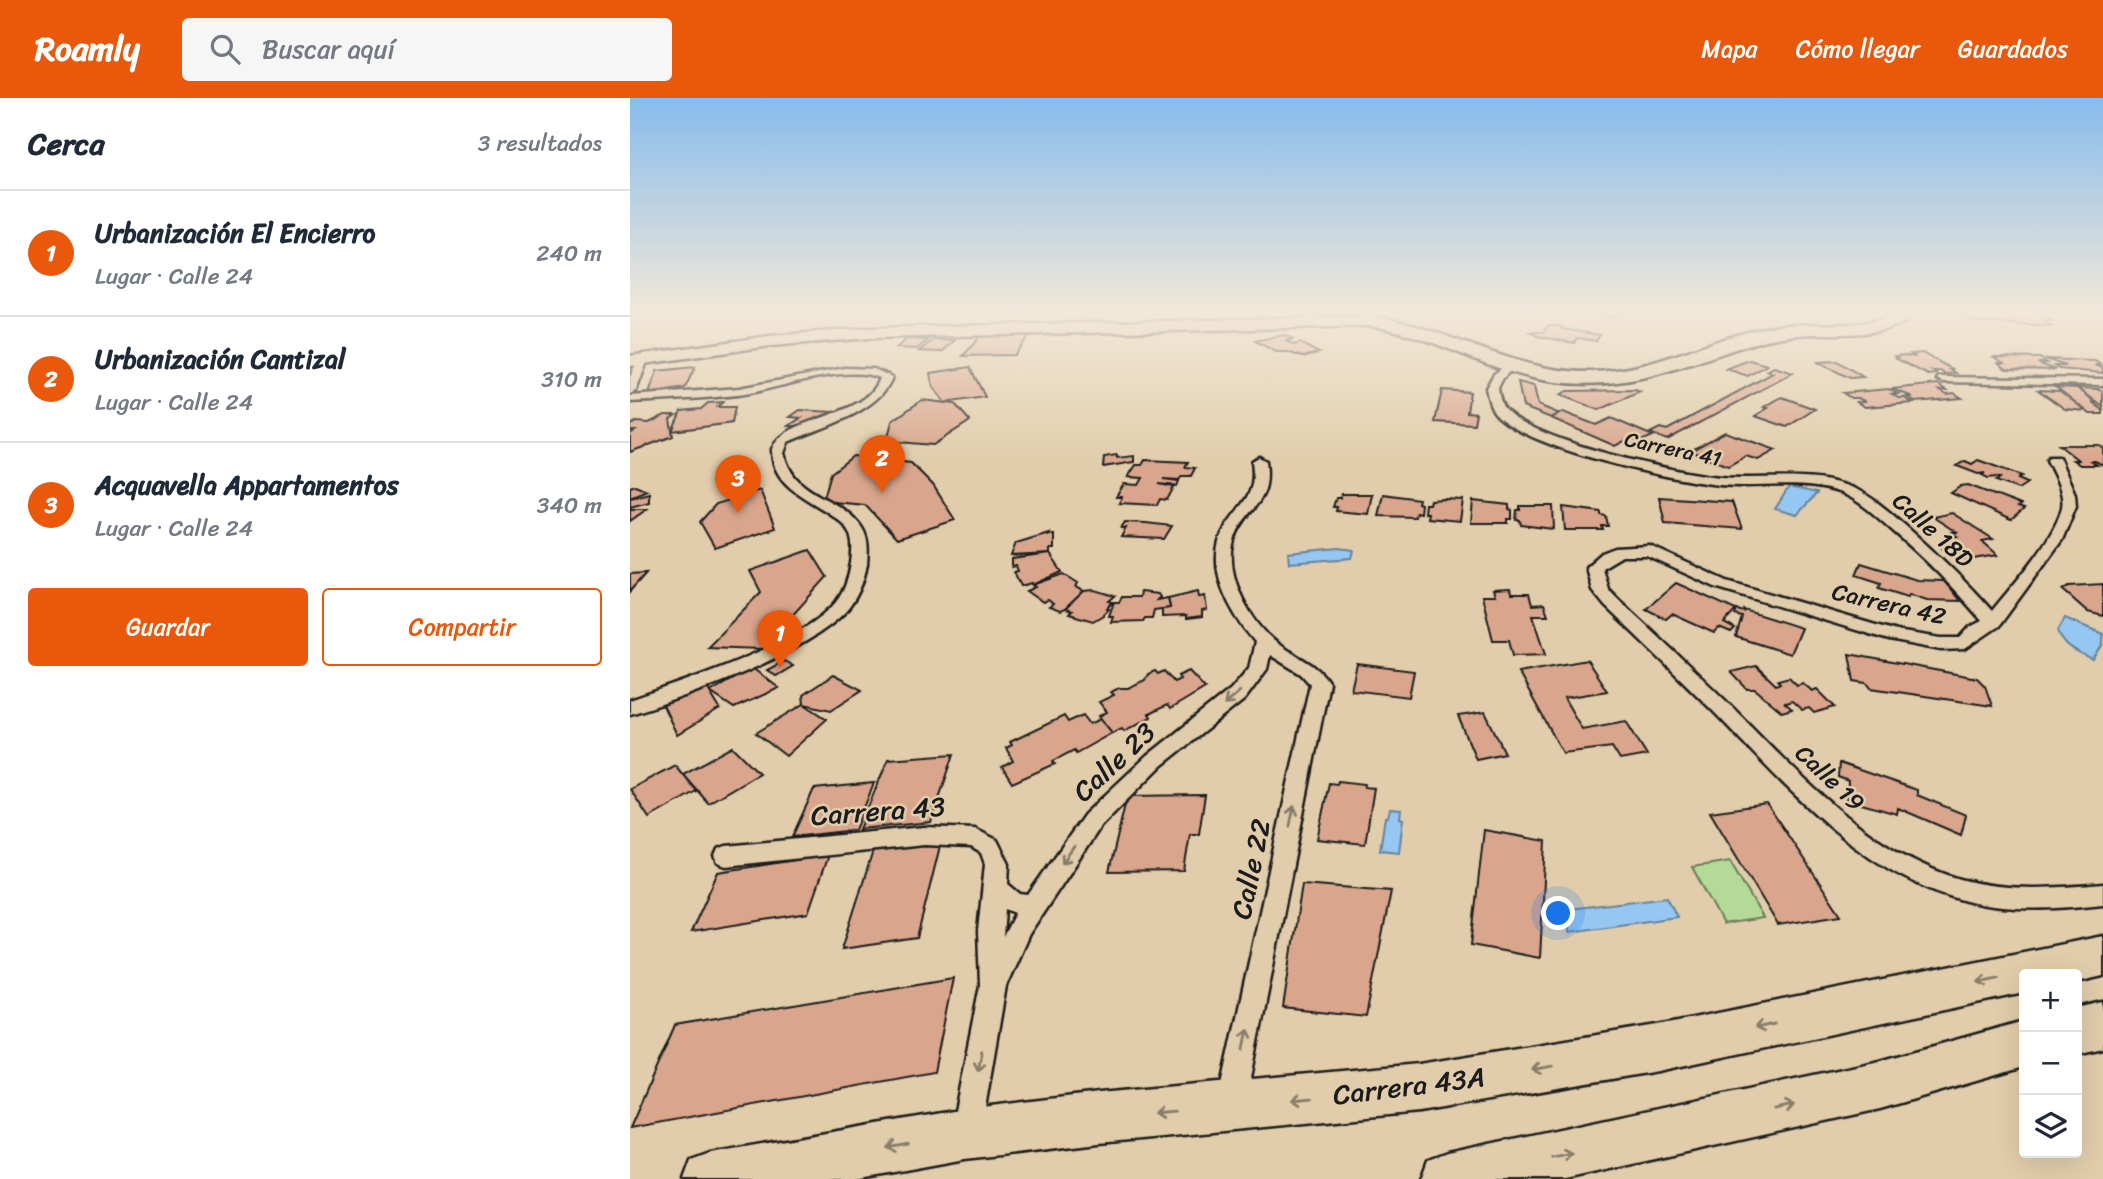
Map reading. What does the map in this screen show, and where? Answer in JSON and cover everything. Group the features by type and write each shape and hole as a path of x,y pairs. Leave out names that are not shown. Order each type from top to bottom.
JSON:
{"main road":[{"path":"1498,361 1546,375 1576,378 1628,375 1679,361"},
{"path":"1531,361 1589,369 1650,361"},
{"name":"Carrera 43A","path":"710,1179 965,1135 1419,1088 1658,1048 2103,956"},
{"path":"2082,1030 2103,1024"},
{"path":"1447,1179 1880,1085 2019,1045"}],"street":[{"path":"630,391 633,361"},
{"name":"Carrera 41","path":"1510,366 1498,376 1492,388 1498,410 1516,424 1550,440 1694,479 1726,482 1793,480 1832,486"},
{"path":"630,399 739,391 860,370 880,373 886,377 887,382 881,391 865,403 784,439 778,445 777,453 789,480 799,492 844,518 856,529 860,542 858,572 841,607 812,630 783,645 630,707"},
{"path":"1943,379 2103,382"},
{"name":"Carrera 42","path":"1594,567 1607,556 1620,551 1650,551 1721,584 1895,636 1941,644 1965,643 1976,631 1993,622 2054,540 2069,506 2068,494 2054,460"},
{"path":"1259,461 1262,478 1258,496 1231,530 1224,551 1224,575 1239,604 1264,641"},
{"name":"Calle 18D","path":"1832,486 1861,498 1891,521 1955,578 1993,622"},
{"name":"Calle 19","path":"1594,567 1600,590 1611,602 1793,781 1846,830 1883,854 1947,885 1977,893 2036,898 2103,894"},
{"name":"Calle 22","path":"1232,1106 1320,683 1309,667 1289,660 1264,641"},
{"name":"Calle 23","path":"965,1135 993,986 1006,955 1033,906 1093,820 1154,761 1238,694 1258,669 1264,641"},
{"path":"1258,669 1289,660"},
{"name":"Carrera 43","path":"726,856 924,836 975,838 989,846 997,864 990,931 993,986"},
{"path":"996,888 1006,900 1016,905 1033,906"}],"green space":[{"path":"1730,861 1763,918 1723,924 1692,867"}],"water":[{"path":"1789,487 1817,493 1797,515 1775,509"},
{"path":"1339,548 1354,550 1352,558 1289,563 1288,553"},
{"path":"2065,618 2103,634 2103,644 2093,660 2071,649 2063,641 2058,630"},
{"path":"1390,809 1401,810 1400,818 1403,819 1399,852 1380,850 1385,817 1388,817"},
{"path":"1667,897 1677,917 1569,932 1569,909"}],"building":[{"path":"1745,361 1767,365 1748,376 1726,369"},
{"path":"1838,361 1863,377 1850,378 1817,362"},
{"path":"1902,361 1938,361 1956,373 1932,371 1937,374 1928,375"},
{"path":"2001,361 2045,361 2047,363 2038,363 2056,370 2006,369 1999,363 2004,363"},
{"path":"2052,361 2096,361 2102,366 2095,365 2103,368 2103,373 2059,369 2054,366 2066,366"},
{"path":"695,367 685,388 649,394 657,371"},
{"path":"970,367 985,397 945,403 933,387 930,373"},
{"path":"1774,367 1793,373 1667,440 1650,433 1660,428 1667,430 1773,373 1767,371"},
{"path":"1518,382 1534,386 1538,405 1560,414 1551,418 1523,407"},
{"path":"1938,384 1947,390 1940,390 1962,398 1915,402 1907,397 1913,397 1892,389"},
{"path":"2056,387 2077,388 2097,403 2092,402 2103,410 2103,414 2090,414"},
{"path":"2078,388 2098,389 2103,392 2103,407"},
{"path":"1889,389 1898,394 1892,394 1913,403 1865,407 1857,402 1864,401 1843,393"},
{"path":"1442,390 1470,392 1467,412 1476,413 1474,424 1435,422"},
{"path":"2038,390 2060,391 2086,411 2065,409"},
{"path":"1567,391 1640,392 1599,410 1560,395"},
{"path":"1782,397 1815,409 1787,427 1755,416 1768,408 1764,407"},
{"path":"922,400 955,404 970,421 933,445 887,441 892,421"},
{"path":"723,402 717,407 735,407 732,423 672,431 681,411 701,409 708,403"},
{"path":"800,410 833,412 812,426 788,426 801,418 790,417"},
{"path":"1563,412 1596,425 1611,418 1653,436 1639,442 1630,438 1615,446 1551,418"},
{"path":"665,415 676,415 670,419 673,436 630,452 630,434 635,431 630,431 630,425 636,422 649,423"},
{"path":"1725,432 1776,450 1758,460 1746,456 1728,466 1690,451"},
{"path":"2059,445 2099,445 2103,448 2103,465 2091,461 2097,465 2080,465 2073,460 2078,460"},
{"path":"1117,455 1117,458 1134,456 1134,462 1103,467 1104,457"},
{"path":"853,456 911,463 933,485 955,520 897,539 865,505 823,501 831,473"},
{"path":"1145,460 1188,462 1185,467 1195,468 1191,476 1182,476 1179,480 1163,479 1179,481 1177,486 1159,484 1174,487 1167,500 1160,499 1157,505 1119,503 1122,497 1116,497 1124,484 1139,485 1143,478 1128,477 1136,465 1142,465"},
{"path":"1978,460 2022,476 2018,479 2027,483 2018,489 1996,481 2000,478 1988,478 1982,475 1985,473 1978,474 1957,466 1965,461 1972,464"},
{"path":"635,485 647,490 630,497 630,487"},
{"path":"1968,485 2021,505 2018,507 2024,509 2011,520 1951,493"},
{"path":"760,490 775,528 715,548 700,522 716,504"},
{"path":"649,493 649,502 630,507 630,498"},
{"path":"1341,494 1372,494 1368,514 1336,511 1337,507 1333,507 1336,498 1340,498"},
{"path":"1383,494 1419,499 1420,513 1416,512 1415,517 1378,516"},
{"path":"1659,497 1732,502 1742,529 1665,523"},
{"path":"1430,500 1463,500 1460,521 1427,518 1428,513 1424,513 1425,504 1429,504"},
{"path":"1473,501 1509,505 1512,519 1508,519 1508,523 1471,523"},
{"path":"1520,506 1553,506 1554,529 1521,525 1520,520 1516,520"},
{"path":"1563,507 1601,512 1601,515 1606,516 1608,526 1602,526 1603,530 1565,530"},
{"path":"630,509 647,509 630,521"},
{"path":"1952,513 1993,539 1982,541 1998,555 1961,561 1943,549 1953,547 1944,538 1957,536 1952,532 1956,532 1933,517"},
{"path":"1125,522 1172,526 1164,539 1121,537 1126,528 1121,528"},
{"path":"1049,533 1048,535 1054,535 1054,549 1050,549 1050,554 1011,556 1016,543"},
{"path":"810,550 827,577 762,649 707,647 761,592 750,571"},
{"path":"1050,554 1062,572 1033,585 1021,586 1014,572 1018,571 1016,566 1012,567 1012,559"},
{"path":"1861,563 1917,580 1944,581 1960,601 1927,600 1909,594 1908,597 1879,588 1881,583 1856,575"},
{"path":"646,573 630,591 630,574"},
{"path":"1064,574 1078,583 1076,587 1084,591 1065,609 1060,611 1049,607 1053,604 1048,600 1043,602 1027,591 1036,587 1033,585"},
{"path":"1676,583 1736,610 1724,623 1735,629 1731,633 1719,628 1714,633 1672,614 1666,619 1646,609"},
{"path":"2103,584 2103,616 2088,612 2063,590 2069,586"},
{"path":"1510,589 1511,594 1529,594 1532,605 1544,604 1548,615 1533,615 1546,654 1513,655 1509,640 1493,640 1482,596 1495,596 1493,590"},
{"path":"1095,590 1115,596 1109,601 1113,602 1103,615 1093,621 1069,614 1072,611 1065,609 1084,591"},
{"path":"1198,591 1199,597 1205,596 1207,610 1202,611 1202,617 1162,617 1162,609 1170,608 1168,598"},
{"path":"1140,592 1158,594 1160,597 1157,600 1168,598 1170,608 1154,610 1152,618 1145,618 1143,621 1111,622 1113,616 1109,616 1114,602 1119,602 1122,597 1139,597"},
{"path":"1737,610 1801,628 1790,654 1736,637 1742,617 1735,615"},
{"path":"1849,654 1977,678 1985,686 1992,706 1871,688 1867,683 1854,681"},
{"path":"1587,660 1607,691 1564,698 1582,729 1626,721 1647,755 1620,760 1612,747 1563,753 1518,672"},
{"path":"784,661 793,666 776,676 767,670"},
{"path":"1357,664 1414,671 1409,697 1351,690"},
{"path":"1756,666 1776,685 1780,683 1778,680 1789,677 1797,685 1803,683 1812,691 1817,689 1835,707 1814,713 1809,708 1802,710 1792,701 1785,703 1792,709 1782,712 1755,689 1747,689 1731,672"},
{"path":"752,668 779,688 734,708 710,692"},
{"path":"1155,671 1158,674 1164,671 1174,682 1180,679 1178,676 1189,671 1205,688 1170,709 1167,705 1124,731 1122,728 1112,733 1099,716 1107,712 1099,702 1114,695 1111,692 1119,688 1128,688 1145,680 1148,674"},
{"path":"833,675 862,690 831,710 804,704 803,695"},
{"path":"705,684 720,709 677,735 661,701"},
{"path":"804,704 827,719 786,756 756,733"},
{"path":"1485,712 1505,753 1476,759 1458,716"},
{"path":"1083,715 1090,724 1101,719 1112,733 1076,753 1074,750 1053,761 1055,764 1012,783 1002,767 1013,761 1006,748 1012,745 1010,742 1064,716 1068,722"},
{"path":"733,747 759,773 708,803 683,774"},
{"path":"954,754 931,822 859,829 888,759"},
{"path":"1839,763 1917,790 1917,795 1966,815 1961,835 1898,808 1897,814 1847,800 1848,781 1838,777"},
{"path":"675,765 696,791 649,818 630,789"},
{"path":"1338,781 1365,784 1364,787 1374,788 1365,844 1317,839 1329,783 1337,784"},
{"path":"874,783 855,830 792,837 814,789"},
{"path":"1205,795 1199,834 1190,834 1184,871 1109,872 1127,796"},
{"path":"1767,804 1841,915 1778,925 1710,812"},
{"path":"1484,830 1546,841 1540,958 1471,945"},
{"path":"941,842 917,938 842,949 873,851"},
{"path":"828,855 808,913 691,932 718,872"},
{"path":"1302,884 1391,891 1366,1017 1283,1008"},
{"path":"953,978 934,1072 630,1128 675,1025"}],"place":[{"name":"Urbanización Cantizal","path":"882,493"},
{"name":"Acquavella Appartamentos","path":"738,513"},
{"name":"Urbanización El Encierro","path":"780,668"}]}
